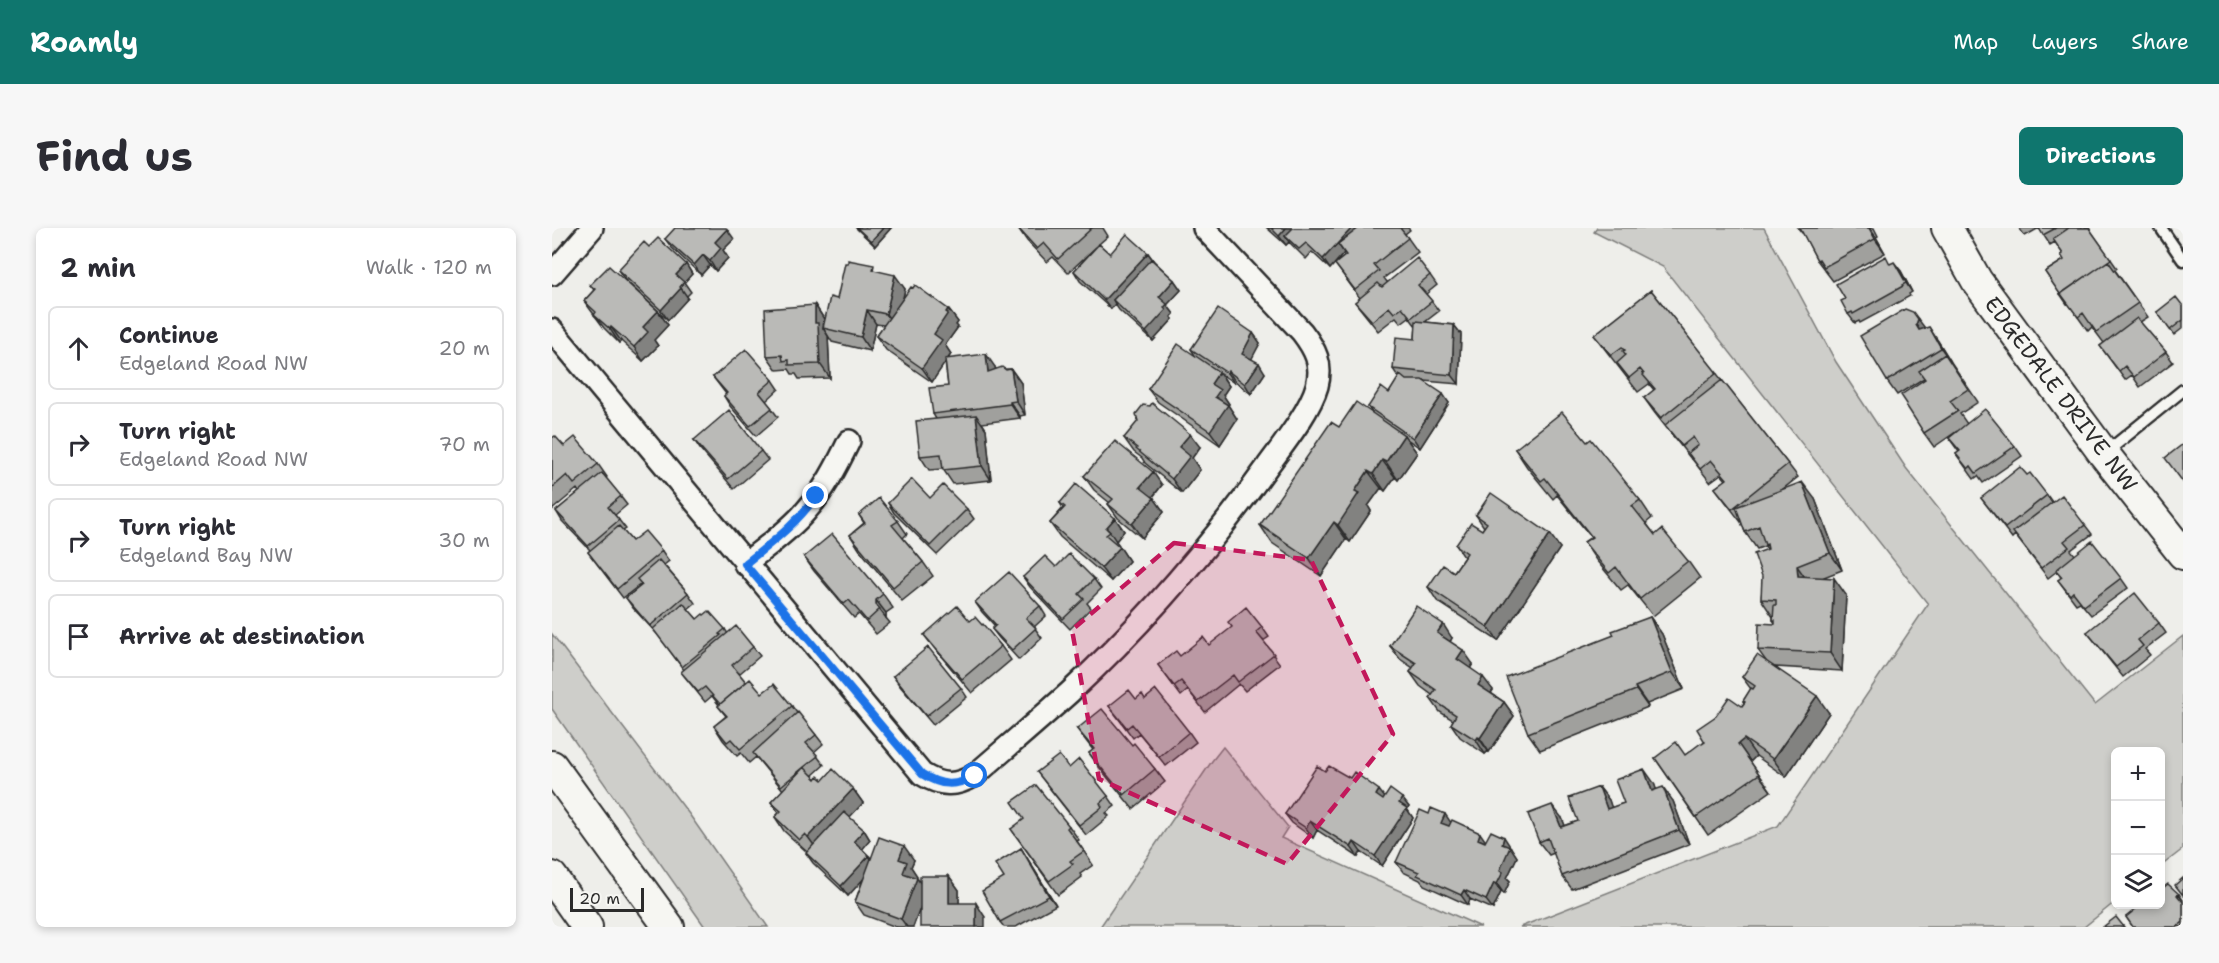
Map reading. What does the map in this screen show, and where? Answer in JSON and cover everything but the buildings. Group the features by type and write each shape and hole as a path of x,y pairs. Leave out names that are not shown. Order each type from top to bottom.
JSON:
{"street":[{"path":"552,274 592,228"},
{"path":"552,330 922,774 935,783 952,784 964,782 975,776 1070,692 1169,591 1261,475 1291,433 1317,386 1320,365 1314,348 1302,332 1204,228"},
{"name":"EDGEDALE DRIVE NW","path":"1947,228 1977,281 2104,454 2183,554"},
{"path":"745,564 806,512 834,471 849,441"},
{"path":"552,766 669,927"},
{"path":"552,877 587,927"}],"lane":[{"path":"2161,228 2183,260"},
{"path":"2104,454 2183,390"}],"highlighted area":[{"path":"1174,543 1311,560 1393,734 1287,864 1099,779 1072,630"}],"shaded area":[{"path":"1597,228 1764,228 1836,362 1906,468 2095,705 2183,636 2183,849 2165,863 2165,747 2111,747 2111,905 2084,927 1520,927 1778,826 1928,604 1663,267 1594,232"},
{"path":"552,634 689,814 768,927 705,927 552,709"},
{"path":"1223,747 1288,827 1281,838 1481,927 1100,927"}],"route":[{"path":"816,496 806,512 745,564 922,774 935,783 952,784 964,782 975,776"}]}
